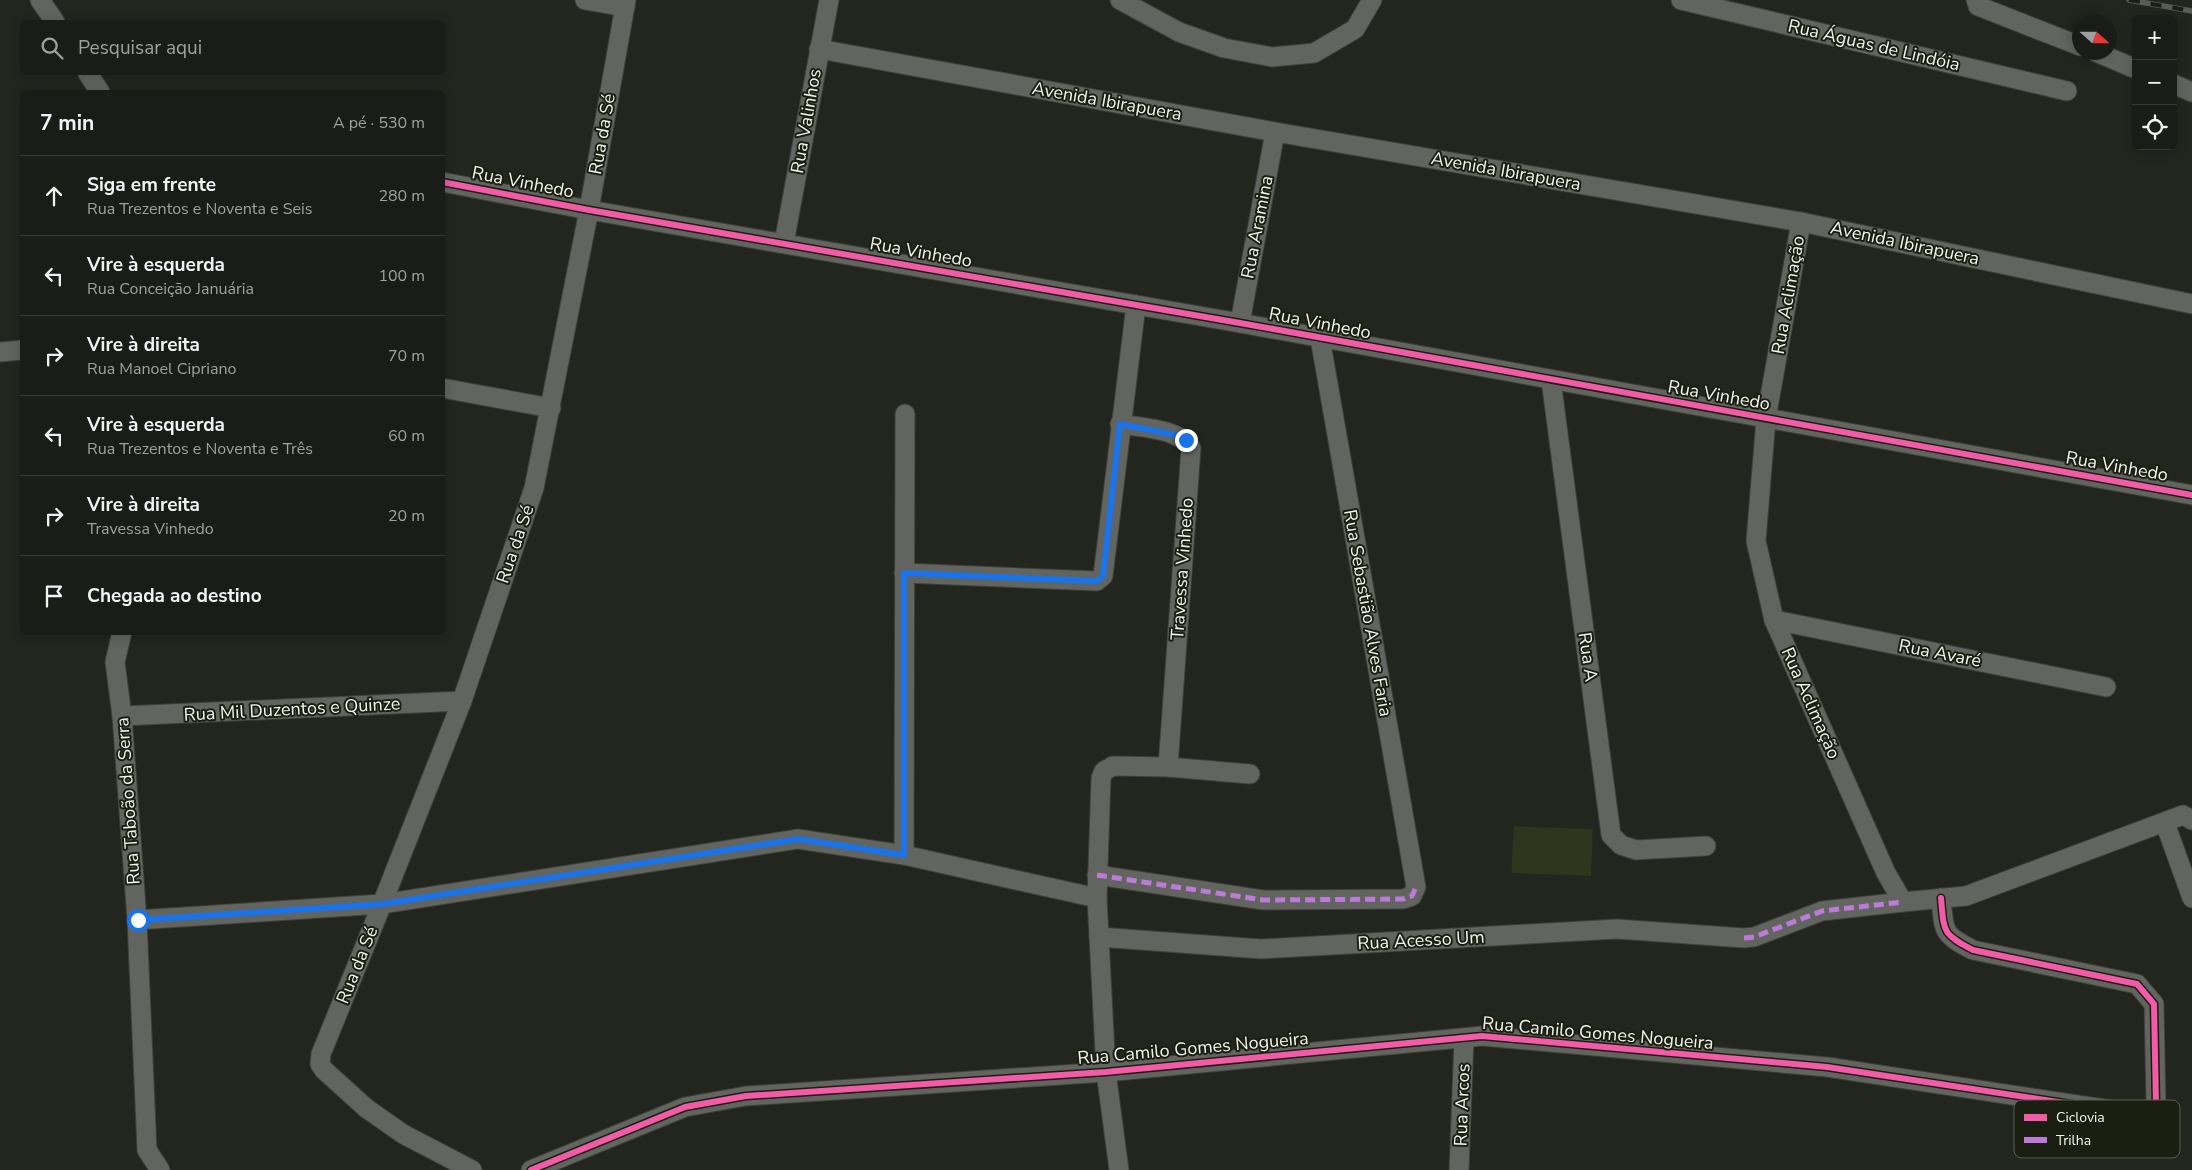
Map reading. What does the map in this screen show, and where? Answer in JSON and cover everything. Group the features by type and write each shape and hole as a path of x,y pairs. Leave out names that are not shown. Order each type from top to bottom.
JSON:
{"street":[{"path":"40,0 54,20"},
{"path":"585,0 626,4"},
{"name":"Rua Valinhos","path":"784,243 829,0"},
{"path":"1120,0 1179,32 1215,45 1272,57 1314,53 1355,29 1372,0"},
{"name":"Rua Águas de Lindóia","path":"1681,0 2067,91"},
{"path":"1976,0 1978,6 2072,43"},
{"name":"Rua da Sé","path":"472,1170 403,1134 366,1108 324,1070 320,1064 321,1054 462,701 534,488 589,210 626,4"},
{"name":"Avenida Ibirapuera","path":"819,49 1275,132 1801,222 2192,304"},
{"path":"2116,60 2132,66"},
{"path":"89,75 99,90"},
{"path":"2177,86 2192,92"},
{"name":"Rua Aramina","path":"1240,323 1275,132"},
{"name":"Rua Vinhedo","path":"445,183 589,210 1240,323 2192,494"},
{"name":"Rua Aclimação","path":"1801,222 1766,419 1756,541 1774,620 1886,873 1903,902"},
{"path":"904,573 1097,581 1103,576 1136,305"},
{"name":"Rua Sebastião Alves Faria","path":"1097,875 1263,900 1404,899 1412,896 1416,887 1320,338"},
{"path":"0,352 20,350"},
{"name":"Rua A","path":"1551,380 1611,835 1621,845 1636,850 1706,846"},
{"path":"445,389 551,408"},
{"path":"904,855 905,414"},
{"name":"Travessa Vinhedo","path":"1120,424 1176,435 1186,440 1191,448 1168,767"},
{"name":"Rua Avaré","path":"1774,620 2106,687"},
{"name":"Rua Taboão da Serra","path":"121,635 115,662 122,716 138,920 147,1150 160,1170"},
{"name":"Rua Mil Duzentos e Quinze","path":"122,716 462,701"},
{"path":"1119,1170 1106,1072 1097,898 1101,778 1104,771 1113,766 1168,767 1250,774"},
{"path":"1903,902 1966,896 2165,822 2183,816 2192,820"},
{"path":"2165,822 2192,898"},
{"path":"138,920 382,904 798,839 904,855 1097,898"},
{"name":"Rua Camilo Gomes Nogueira","path":"1941,898 1944,927 1952,939 1973,950 2137,984 2154,1004 2156,1100"},
{"name":"Rua Acesso Um","path":"1099,937 1261,950 1617,929 1744,938 1754,937 1822,911 1903,902"},
{"name":"Rua Camilo Gomes Nogueira","path":"531,1170 685,1107 746,1096 1106,1072 1482,1036 1827,1067 2045,1100"},
{"name":"Rua Arcos","path":"1459,1170 1464,1039"}],"green space":[{"path":"1514,826 1593,829 1591,876 1511,873"}],"railway":[{"path":"2129,0 2192,11"}],"marked path":[{"path":"1097,875 1263,900 1403,899 1412,896 1416,887"},
{"path":"1744,938 1754,937 1822,911 1903,902"}],"cycle path":[{"path":"445,183 589,210 1240,323 2192,495"},
{"path":"1941,898 1946,931 1955,940 1973,950 2137,984 2154,1004 2156,1100"},
{"path":"531,1170 685,1107 746,1096 1106,1072 1482,1036 1827,1067 2045,1100"}],"route":[{"path":"138,920 382,904 798,839 904,855 904,573 1097,581 1103,576 1120,424 1176,435 1186,440"}]}
